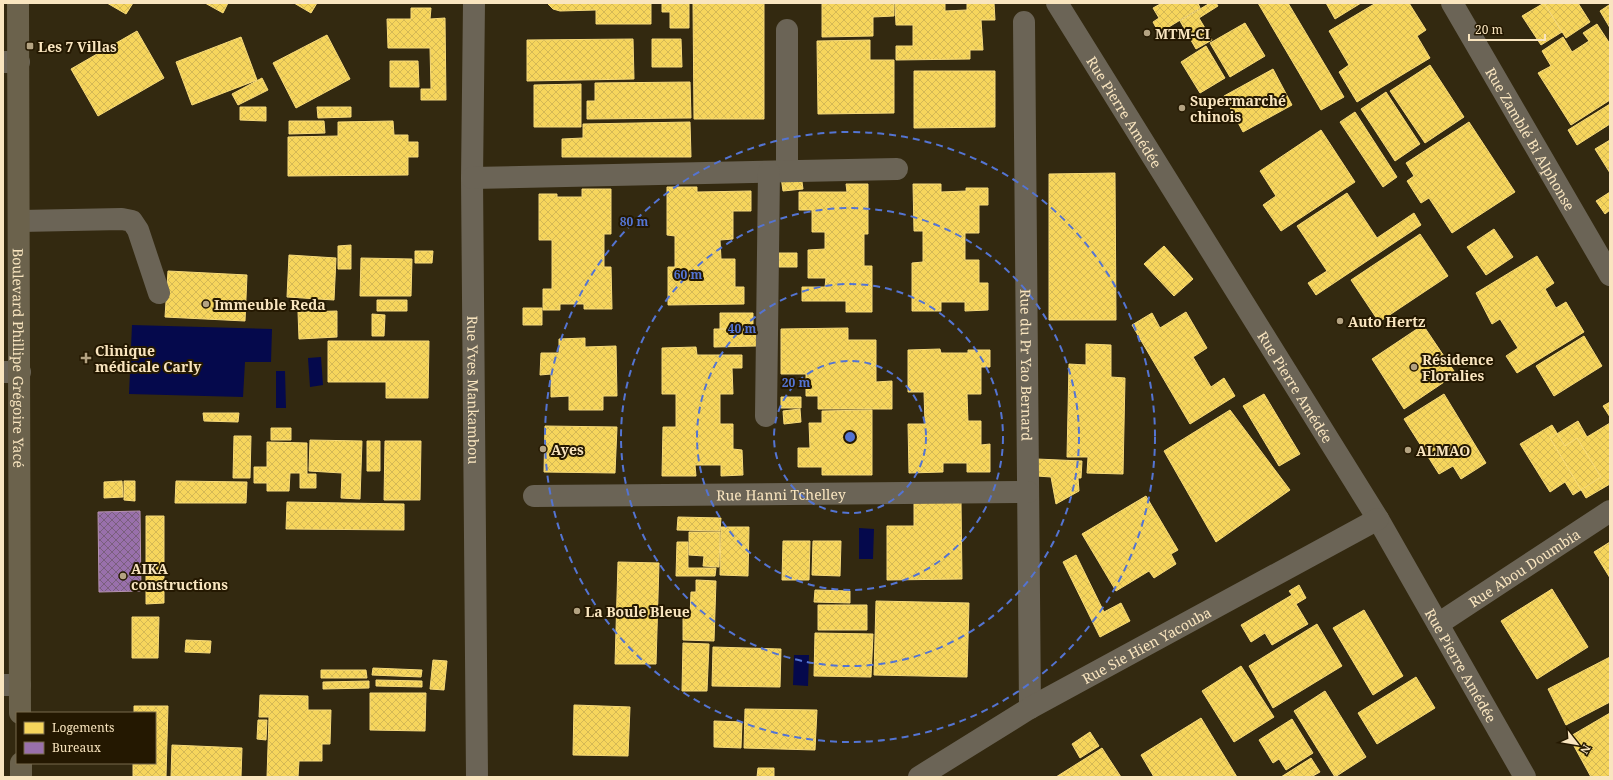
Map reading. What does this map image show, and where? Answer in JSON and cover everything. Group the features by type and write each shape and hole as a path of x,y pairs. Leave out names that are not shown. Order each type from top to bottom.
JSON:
{"main road":[{"name":"Boulevard Phillipe Grégoire Yacé","path":"18,3 11,62 20,221 12,372 11,685 20,712"},
{"path":"21,764 21,777"}],"street":[{"name":"Rue Yves Mankambou","path":"474,3 472,178 476,777"},
{"name":"Rue Pierre Amédée","path":"1057,3 1378,519 1525,777"},
{"name":"Rue Zamblé Bi Alphonse","path":"1452,3 1610,276"},
{"name":"Rue du Pr Yao Bernard","path":"1024,22 1030,708"},
{"path":"766,416 778,172 787,30"},
{"path":"472,178 897,168"},
{"path":"20,221 122,219 132,221 138,230 159,293"},
{"name":"Rue Hanni Tchelley","path":"534,496 1028,492"},
{"name":"Rue Abou Doumbia","path":"1438,624 1610,511"},
{"name":"Rue Sie Hien Yacouba","path":"919,777 1030,708 1378,519"}],"shaded area":[{"path":"132,325 272,329 271,362 245,362 243,397 129,394"},
{"path":"321,357 323,385 310,387 308,358"},
{"path":"276,371 285,371 286,408 276,408"},
{"path":"859,528 874,529 873,559 859,559"},
{"path":"794,655 809,655 808,686 793,685"}],"building: Logements":[{"path":"107,3 133,3 126,14"},
{"path":"205,3 228,3 223,13"},
{"path":"294,3 317,3 311,13"},
{"path":"547,3 651,3 651,24 596,24 596,10 560,11 553,9"},
{"path":"662,3 689,3 689,28 670,28 670,12 662,12"},
{"path":"693,3 764,3 764,119 694,119"},
{"path":"822,3 894,3 894,16 873,17 873,36 822,37"},
{"path":"895,3 945,3 945,11 967,10 967,3 994,3 995,20 981,20 983,50 970,50 970,59 896,60 896,46 913,46 913,25 896,25"},
{"path":"1162,3 1198,3 1200,8 1159,33 1153,22 1159,18 1153,8"},
{"path":"1210,3 1216,3 1218,6 1199,18 1212,40 1196,49 1180,21"},
{"path":"1258,3 1288,3 1344,97 1321,110"},
{"path":"1326,3 1361,3 1335,19"},
{"path":"1376,3 1409,3 1426,30 1417,36 1430,58 1357,102 1339,72 1349,65 1329,31"},
{"path":"1544,3 1578,3 1590,22 1566,38"},
{"path":"1544,3 1562,32 1541,45 1522,16"},
{"path":"1609,5 1610,6 1610,28 1600,11"},
{"path":"411,8 431,8 430,19 445,18 446,100 421,100 421,89 431,89 430,48 388,48 387,19 411,19"},
{"path":"1245,23 1265,56 1230,77 1210,43"},
{"path":"1597,24 1610,44 1610,100 1571,125 1538,73 1551,66 1542,51 1563,37 1572,52 1589,41 1583,33"},
{"path":"137,31 164,78 98,116 71,69"},
{"path":"327,35 350,79 296,108 273,63"},
{"path":"241,37 257,80 192,105 176,62"},
{"path":"633,39 634,79 527,81 527,40"},
{"path":"652,39 681,39 682,67 652,67"},
{"path":"870,40 870,60 894,60 894,113 818,114 817,41"},
{"path":"1206,46 1225,78 1200,93 1181,62"},
{"path":"390,61 418,61 419,87 390,87"},
{"path":"1430,65 1464,117 1425,143 1390,91"},
{"path":"1273,69 1292,105 1243,132 1224,96"},
{"path":"914,71 995,71 995,127 914,128"},
{"path":"262,78 268,90 238,105 232,94"},
{"path":"690,82 691,118 587,119 587,101 595,101 595,83"},
{"path":"581,84 581,127 534,127 534,85"},
{"path":"1386,92 1420,144 1395,161 1361,109"},
{"path":"1610,104 1610,124 1577,145 1568,130"},
{"path":"240,107 266,107 266,121 240,120"},
{"path":"317,107 351,107 351,117 318,118"},
{"path":"1355,112 1397,177 1383,187 1340,122"},
{"path":"289,121 324,121 325,133 289,134"},
{"path":"393,121 394,135 408,135 408,142 418,142 418,157 408,157 408,175 288,176 288,137 338,136 338,122"},
{"path":"690,122 691,157 562,157 562,139 583,138 583,124"},
{"path":"1469,122 1515,192 1452,233 1429,198 1421,203 1407,181 1414,176 1406,163"},
{"path":"1321,130 1355,182 1281,231 1263,205 1276,196 1260,171"},
{"path":"1610,140 1610,173 1595,149"},
{"path":"1115,173 1116,320 1049,320 1049,174"},
{"path":"801,175 803,189 783,191 781,177"},
{"path":"846,184 868,184 868,234 864,234 864,266 872,266 872,312 846,312 846,301 802,301 802,287 825,287 826,278 808,278 808,250 825,249 825,232 812,232 812,210 799,210 799,192 847,192"},
{"path":"913,184 941,184 941,192 966,191 966,188 988,188 988,205 979,205 979,233 965,233 965,260 979,260 979,283 988,283 988,310 965,311 965,302 941,302 941,311 912,311 912,263 923,262 923,231 914,231"},
{"path":"667,187 697,187 697,192 751,191 751,211 733,211 733,239 720,240 721,259 735,259 735,287 744,287 744,304 668,305 668,267 675,267 675,236 667,235"},
{"path":"582,189 611,189 611,234 604,234 604,267 611,267 612,309 584,309 584,304 560,304 560,310 543,310 543,289 552,289 552,240 539,240 539,194 557,194 557,197 582,197"},
{"path":"1610,192 1610,210 1605,214 1596,201"},
{"path":"1347,193 1377,238 1414,213 1421,225 1316,295 1308,283 1327,271 1297,226"},
{"path":"1494,229 1513,257 1486,275 1467,247"},
{"path":"1420,234 1448,276 1379,322 1351,280"},
{"path":"351,245 351,269 338,269 338,246"},
{"path":"1164,246 1193,279 1174,296 1144,264"},
{"path":"415,251 433,251 432,263 415,263"},
{"path":"779,253 797,253 797,267 779,267"},
{"path":"289,255 336,258 334,300 287,297"},
{"path":"1537,256 1554,283 1545,289 1556,308 1566,302 1584,332 1517,373 1506,356 1518,348 1500,319 1492,324 1476,293"},
{"path":"361,258 412,259 411,296 360,296"},
{"name":"Immeuble Reda","path":"168,271 247,275 245,321 165,317"},
{"path":"377,300 407,300 407,311 377,311"},
{"path":"523,308 542,308 542,325 523,325"},
{"path":"337,311 337,337 299,339 298,312"},
{"path":"1186,312 1207,348 1193,357 1211,387 1224,378 1235,396 1190,424 1132,325 1152,313 1160,328"},
{"path":"720,313 753,313 753,329 720,329"},
{"path":"372,314 385,315 384,336 372,336"},
{"name":"Résidence Floralies","path":"1423,325 1456,374 1404,409 1372,359"},
{"path":"848,328 848,340 876,340 876,382 892,381 892,409 818,409 818,396 806,396 806,374 781,374 781,329"},
{"path":"714,329 757,329 757,346 714,347"},
{"path":"1584,336 1602,366 1554,396 1536,366"},
{"path":"585,338 585,347 616,346 617,396 603,396 603,410 569,410 569,396 551,397 551,374 540,375 541,353 559,353 559,339"},
{"path":"328,341 429,341 428,398 386,398 386,382 328,382"},
{"path":"1086,344 1111,345 1111,377 1125,378 1123,474 1087,473 1088,457 1067,457 1069,364 1086,365"},
{"path":"696,347 697,355 742,355 742,368 732,368 733,394 720,394 720,424 733,424 733,449 742,450 743,475 721,476 721,465 695,465 696,476 662,476 663,427 676,427 676,394 662,394 662,348"},
{"path":"940,349 941,353 968,353 968,350 990,350 990,367 981,367 981,394 967,394 968,421 981,421 981,445 990,444 990,472 967,472 967,463 943,463 943,472 909,473 908,424 925,424 924,392 908,392 908,350"},
{"path":"1264,394 1300,454 1279,466 1243,406"},
{"path":"1444,394 1486,463 1461,479 1453,466 1439,474 1404,419"},
{"path":"781,397 801,397 801,408 781,408"},
{"path":"1610,402 1610,417 1603,406"},
{"path":"800,409 801,422 784,424 783,411"},
{"path":"872,410 872,475 822,475 822,467 798,467 798,448 810,448 809,423 822,423 822,411"},
{"path":"1230,410 1290,490 1216,542 1164,451"},
{"path":"203,413 239,413 238,422 204,421"},
{"path":"1578,421 1587,437 1610,423 1610,484 1586,498 1550,438"},
{"path":"1552,425 1565,446 1577,438 1601,477 1573,495 1565,482 1550,492 1520,444"},
{"path":"545,426 617,427 615,473 544,472"},
{"path":"271,428 291,428 291,440 271,440"},
{"path":"234,436 251,436 250,478 233,478"},
{"path":"310,440 362,441 360,499 341,498 342,473 309,471"},
{"path":"367,441 380,441 380,471 367,471"},
{"path":"385,441 421,441 420,500 384,500"},
{"path":"267,442 307,443 307,474 316,474 316,488 300,488 300,473 290,473 289,491 267,491 267,483 254,483 254,467 267,467"},
{"path":"1037,459 1082,461 1081,478 1078,478 1079,491 1056,504 1051,477 1037,476"},
{"path":"122,481 123,497 104,498 104,482"},
{"path":"124,481 135,481 135,501 124,500"},
{"path":"176,481 247,482 246,503 175,503"},
{"path":"1146,496 1178,550 1171,554 1176,564 1154,578 1149,571 1116,591 1082,534"},
{"path":"961,501 962,579 887,580 887,526 914,526 914,502"},
{"path":"287,502 404,504 404,530 286,529"},
{"path":"146,516 164,516 164,603 146,604"},
{"path":"678,517 721,518 720,531 677,530"},
{"path":"721,527 749,527 748,576 720,575"},
{"path":"689,532 720,532 719,567 703,566 704,556 689,555"},
{"path":"783,541 810,541 809,580 782,580"},
{"path":"813,541 841,541 840,576 812,575"},
{"path":"677,542 688,542 688,568 716,568 715,576 676,576"},
{"path":"1610,542 1610,578 1594,552"},
{"path":"1076,555 1104,612 1121,603 1130,621 1100,637 1063,562"},
{"path":"618,562 659,563 656,664 615,664"},
{"path":"696,580 716,581 714,641 683,640 683,617 690,617 691,592 696,592"},
{"path":"1299,585 1306,598 1296,604 1308,624 1272,645 1265,633 1251,642 1241,625 1292,595 1289,591"},
{"path":"1552,589 1588,647 1537,679 1501,621"},
{"path":"815,590 850,591 850,603 814,602"},
{"path":"876,601 969,603 967,677 874,675"},
{"path":"818,605 867,605 867,630 818,630"},
{"path":"1364,610 1403,676 1373,695 1333,628"},
{"path":"132,617 159,617 158,658 132,658"},
{"path":"1317,624 1342,666 1273,708 1249,666"},
{"path":"815,633 873,634 871,677 814,676"},
{"path":"186,640 211,641 210,653 185,652"},
{"path":"683,643 709,644 707,691 682,691"},
{"path":"713,647 781,649 780,687 712,686"},
{"path":"1610,657 1610,702 1566,725 1548,689"},
{"path":"433,660 447,661 444,690 430,689"},
{"path":"1241,666 1274,717 1234,742 1202,691"},
{"path":"373,668 422,670 421,677 372,675"},
{"path":"321,670 366,670 367,678 321,678"},
{"path":"1416,677 1435,708 1377,744 1358,713"},
{"path":"376,680 422,681 422,687 376,686"},
{"path":"369,681 369,688 323,689 323,682"},
{"path":"1325,691 1366,757 1335,777 1294,711"},
{"path":"370,693 426,693 425,731 370,730"},
{"path":"260,695 308,696 308,710 331,710 330,744 322,744 322,761 299,761 298,777 267,777 269,717 259,717"},
{"path":"574,705 630,707 628,756 573,755"},
{"path":"134,706 168,706 166,777 133,777 133,764 156,764 156,712 134,712"},
{"path":"745,709 817,710 815,750 744,748"},
{"path":"1610,713 1610,777 1591,777 1569,737"},
{"path":"1201,718 1237,777 1154,777 1141,755"},
{"path":"1292,719 1313,753 1286,770 1279,759 1273,763 1259,740"},
{"path":"258,720 267,720 266,740 257,739"},
{"path":"714,721 742,722 741,748 714,747"},
{"path":"1090,732 1099,746 1080,758 1072,744"},
{"path":"172,745 242,748 241,777 171,777"},
{"path":"1102,748 1121,777 1056,777"},
{"path":"1311,758 1320,772 1311,777 1281,777"},
{"path":"758,768 774,768 774,777 757,777"}],"building: Bureaux":[{"path":"140,511 141,591 99,592 98,512"}],"place":[{"name":"MTM-CI","path":"1147,33"},
{"name":"Les 7 Villas","path":"30,46"},
{"name":"Supermarché chinois","path":"1182,108"},
{"name":"Immeuble Reda","path":"206,304"},
{"name":"Auto Hertz","path":"1340,321"},
{"name":"Clinique médicale Carly","path":"86,358"},
{"name":"Résidence Floralies","path":"1414,367"},
{"name":"Ayes","path":"543,449"},
{"name":"ALMAO","path":"1408,450"},
{"name":"AIKA constructions","path":"123,576"},
{"name":"La Boule Bleue","path":"577,611"}]}
